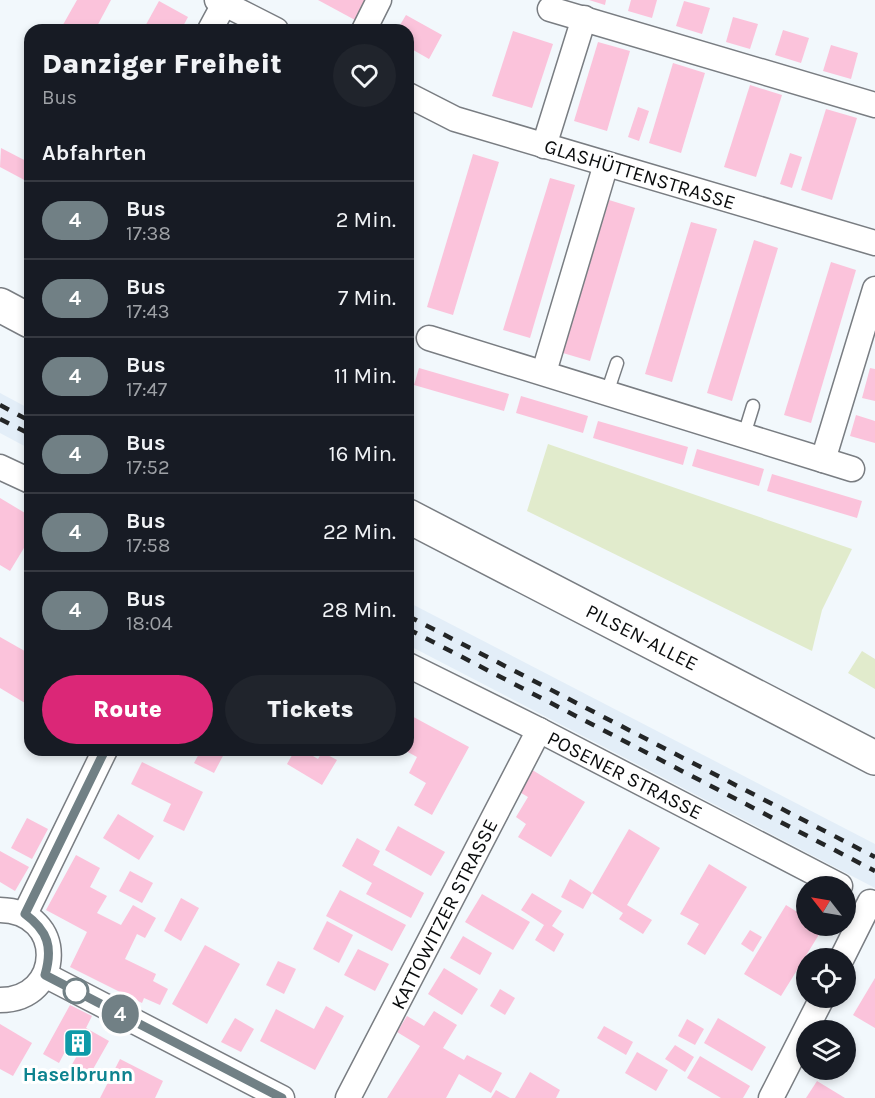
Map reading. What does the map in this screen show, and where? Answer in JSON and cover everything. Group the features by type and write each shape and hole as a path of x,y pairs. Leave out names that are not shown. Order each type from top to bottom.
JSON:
{"main road":[{"path":"0,305 24,318"},
{"name":"PILSEN-ALLEE","path":"414,519 875,758"}],"street":[{"path":"367,24 379,0"},
{"path":"212,24 220,2 264,24"},
{"path":"550,9 875,105"},
{"path":"544,146 584,18"},
{"name":"GLASHÜTTENSTRASSE","path":"414,98 455,119 606,164 873,238"},
{"path":"544,372 606,164"},
{"path":"823,460 875,289"},
{"path":"429,338 852,469"},
{"path":"0,466 24,478"},
{"name":"POSENER STRASSE","path":"414,668 821,876"},
{"name":"KATTOWITZER STRASSE","path":"348,1098 539,730"},
{"path":"25,914 102,756"},
{"path":"848,948 873,903 856,895"},
{"path":"0,910 12,910 25,914 36,923 47,940 49,961 45,975 37,986 25,995 11,1000 0,1000"},
{"path":"45,975 282,1098"},
{"path":"771,1098 817,1008"}],"lane":[{"path":"607,393 617,363"},
{"path":"744,435 753,406"}],"shaded area":[{"path":"0,393 24,406 24,446 0,433"},
{"path":"414,605 875,844 875,888 856,876 852,876 414,648"}],"green space":[{"path":"548,444 852,549 822,610 812,651 527,511"},
{"path":"862,651 875,659 875,689 848,673"}],"building":[{"path":"77,0 111,0 98,24 63,24"},
{"path":"318,0 366,0 355,20"},
{"path":"589,0 606,0 605,5"},
{"path":"631,0 657,0 652,18 628,11"},
{"path":"159,1 188,17 184,24 146,24"},
{"path":"684,1 710,8 702,34 676,26"},
{"path":"406,15 442,35 429,59 414,50 414,24 401,24"},
{"path":"733,17 758,24 750,49 726,42"},
{"path":"783,30 809,38 801,63 775,55"},
{"path":"513,31 553,44 532,108 492,96"},
{"path":"598,42 630,51 607,131 574,121"},
{"path":"831,45 858,53 851,79 823,71"},
{"path":"673,63 705,73 681,153 649,143"},
{"path":"750,85 782,95 756,177 724,167"},
{"path":"638,107 649,111 639,141 628,137"},
{"path":"826,109 857,118 832,200 801,190"},
{"path":"1,148 24,160 24,180 0,167"},
{"path":"790,153 802,157 792,188 780,184"},
{"path":"473,154 499,162 453,315 427,307"},
{"path":"550,178 575,185 530,338 503,330"},
{"path":"609,200 635,208 590,361 563,353"},
{"path":"691,222 717,229 672,382 645,374"},
{"path":"754,240 778,248 732,401 707,393"},
{"path":"831,262 856,270 811,423 784,415"},
{"path":"419,368 509,394 504,411 414,385"},
{"path":"870,368 875,369 875,401 862,398"},
{"path":"521,396 588,416 583,433 516,413"},
{"path":"856,415 875,421 875,443 850,436"},
{"path":"598,421 688,447 683,465 593,438"},
{"path":"697,449 764,469 759,486 692,466"},
{"path":"772,474 862,501 857,518 767,491"},
{"path":"0,498 24,512 24,548 10,571 0,565"},
{"path":"0,637 24,651 24,702 0,688"},
{"path":"414,717 469,747 432,815 414,805 426,783 409,773 417,757 414,755"},
{"path":"198,756 223,756 214,773 194,763"},
{"path":"292,756 313,756 318,759 320,756 330,756 337,760 322,785 287,764"},
{"path":"142,762 203,792 184,831 163,821 171,804 131,784"},
{"path":"529,768 585,802 551,857 518,837 526,824 516,817 528,797 516,790"},
{"path":"118,814 154,836 139,860 103,838"},
{"path":"27,818 48,829 32,859 11,848"},
{"path":"398,826 445,852 431,876 385,850"},
{"path":"629,829 660,848 627,905 652,920 643,934 619,919 623,913 592,893"},
{"path":"357,838 380,851 373,865 424,893 411,918 366,894 372,883 342,866"},
{"path":"0,851 29,867 15,891 0,882"},
{"path":"76,855 100,868 90,887 107,896 97,913 121,925 133,905 156,918 145,938 137,934 125,959 156,974 153,981 168,989 160,1005 144,998 142,1003 70,967 87,932 46,910"},
{"path":"709,864 747,887 705,955 687,944 699,924 680,914"},
{"path":"130,871 153,883 142,903 119,891"},
{"path":"570,879 592,893 583,909 561,897"},
{"path":"340,890 406,925 392,951 326,916"},
{"path":"532,893 562,911 552,926 564,934 554,952 535,940 544,925 521,910"},
{"path":"482,894 530,922 513,950 465,922"},
{"path":"181,898 199,908 181,941 164,931"},
{"path":"786,905 796,911 796,936 818,936 811,948 796,948 796,972 781,996 744,974"},
{"path":"327,921 353,935 339,963 313,949"},
{"path":"750,930 762,937 753,952 741,944"},
{"path":"463,936 492,953 480,975 450,958"},
{"path":"205,945 240,964 207,1024 172,1004"},
{"path":"358,949 389,964 375,991 344,975"},
{"path":"278,961 296,969 284,994 266,985"},
{"path":"444,968 478,989 462,1015 428,994"},
{"path":"875,978 875,1028 853,1015"},
{"path":"500,989 515,998 505,1015 490,1006"},
{"name":"Haselbrunn","path":"70,1005 92,1016 86,1028 109,1041 88,1078 70,1068 79,1052 68,1046 59,1063 43,1054"},
{"path":"326,1006 344,1016 315,1070 260,1041 276,1009 314,1029"},
{"path":"434,1011 457,1025 443,1048 464,1060 467,1055 502,1073 491,1093 459,1074 446,1098 387,1098 420,1046 397,1032 407,1016 424,1026"},
{"path":"235,1018 254,1029 241,1052 221,1042"},
{"path":"718,1018 766,1047 752,1071 704,1043"},
{"path":"687,1019 704,1029 695,1045 678,1036"},
{"path":"0,1024 32,1043 13,1076 0,1069"},
{"path":"604,1026 633,1042 626,1055 597,1038"},
{"path":"675,1045 694,1057 685,1072 665,1059"},
{"path":"637,1052 668,1070 656,1091 625,1073"},
{"path":"700,1056 750,1086 743,1098 721,1098 687,1078"},
{"path":"120,1059 163,1081 155,1098 100,1098"},
{"path":"530,1072 560,1090 556,1098 515,1098"},
{"path":"817,1081 845,1098 806,1098"},
{"path":"496,1090 510,1098 491,1098"}],"railway":[{"path":"0,405 24,418"},
{"path":"0,419 24,431"},
{"path":"414,619 875,857"},
{"path":"414,632 875,871"}],"bus line":[{"name":"4","path":"102,756 25,914 45,934 49,947 49,961 45,975 282,1098"}],"place":[{"name":"Haselbrunn","path":"78,1043"}]}
